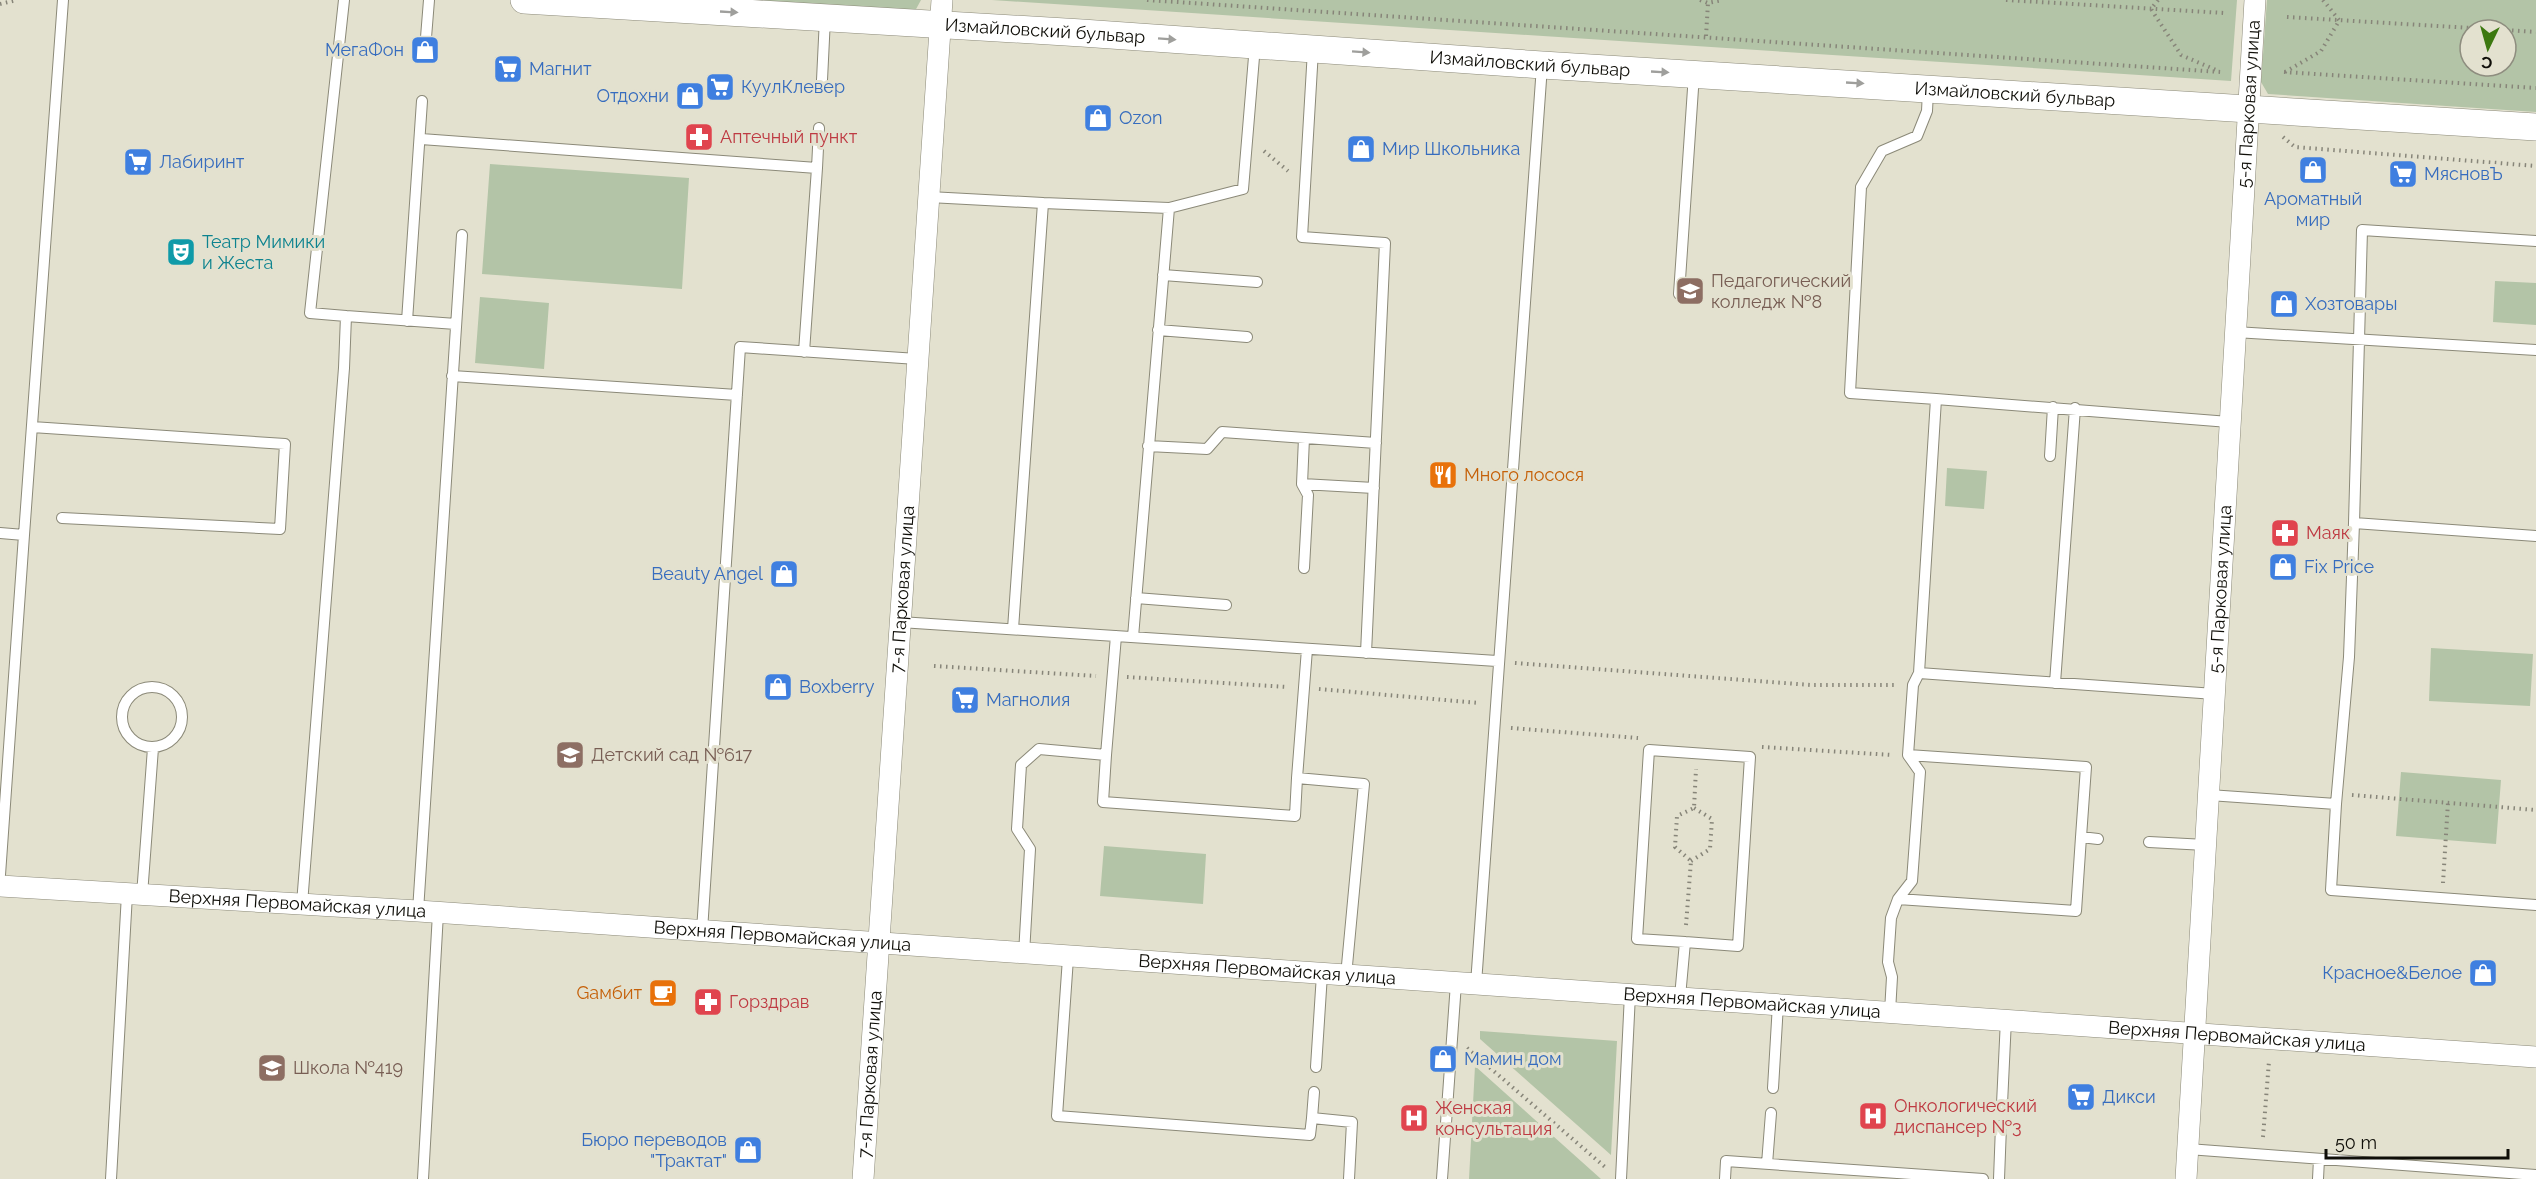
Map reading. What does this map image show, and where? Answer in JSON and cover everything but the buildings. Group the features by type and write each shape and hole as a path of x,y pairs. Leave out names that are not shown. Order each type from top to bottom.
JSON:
{"street":[{"name":"Измайловский бульвар","path":"524,0 825,18 941,13 1255,45 2536,127"},
{"name":"5-я Парковая улица","path":"2186,1179 2254,0"},
{"name":"7-я Парковая улица","path":"863,1179 880,944 916,359 941,13"},
{"name":"Верхняя Первомайская улица","path":"0,886 428,912 2536,1057"}],"lane":[{"path":"0,875 63,0"},
{"path":"344,0 310,313 456,324"},
{"path":"425,50 429,0"},
{"path":"822,80 825,18"},
{"path":"929,197 1169,208 1243,189 1255,45"},
{"path":"1313,49 1302,237 1385,243 1366,653"},
{"path":"1442,1179 1452,1035 1466,984 1494,704 1503,662 1542,65"},
{"path":"1679,294 1694,74"},
{"path":"1928,88 1927,111 1917,136 1882,152 1861,187 1850,393 2075,408 2229,422"},
{"path":"407,321 422,101"},
{"path":"804,352 819,128"},
{"path":"421,139 817,168"},
{"path":"1013,629 1043,203"},
{"path":"1133,637 1169,208"},
{"path":"2536,241 2362,230 2349,657 2336,799 2331,890 2536,905"},
{"path":"423,1179 428,912 453,376 462,235"},
{"path":"1163,275 1257,282"},
{"path":"302,904 344,368 346,316"},
{"path":"1158,330 1247,337"},
{"path":"2235,332 2536,350"},
{"path":"702,931 740,347 916,359"},
{"path":"453,376 737,395"},
{"path":"1890,1012 1892,977 1888,962 1891,918 1898,899 1912,881 1920,772 1908,755 1913,685 1919,673 1936,399"},
{"path":"2050,456 2053,407"},
{"path":"2055,683 2075,408"},
{"path":"32,427 285,444 280,529 62,518"},
{"path":"1148,446 1207,449 1222,432 1376,443"},
{"path":"1304,438 1302,484 1308,495 1304,568"},
{"path":"1302,484 1374,488"},
{"path":"2354,523 2536,536"},
{"path":"0,533 24,535"},
{"path":"1136,598 1226,605"},
{"path":"900,622 1503,662"},
{"path":"1116,636 1103,802 1295,816 1307,649"},
{"path":"1919,673 2215,694"},
{"path":"152,687 170,692 182,707 182,727 171,742 153,748 134,742 123,728 123,708 134,693 152,687"},
{"path":"1649,744 1697,753 1750,757 1738,946 1637,939 1649,744"},
{"path":"111,1179 135,895 153,748"},
{"path":"1024,954 1030,849 1017,828 1021,765 1039,750 1106,755"},
{"path":"1898,899 2076,911 2086,767 1908,755"},
{"path":"1298,778 1364,784 1346,976"},
{"path":"2209,795 2336,799"},
{"path":"2081,837 2098,838"},
{"path":"2149,842 2206,845"},
{"path":"1680,997 1685,942"},
{"path":"1068,957 1057,1116 1310,1135 1314,1092"},
{"path":"1316,1068 1323,974"},
{"path":"1621,1179 1630,994"},
{"path":"1773,1088 1778,1004"},
{"path":"2002,1104 2006,1019"},
{"path":"1767,1164 1771,1113"},
{"path":"1312,1118 1352,1122 1349,1179"},
{"path":"2000,1179 2001,1126"},
{"path":"2188,1149 2536,1175"},
{"path":"2318,1179 2319,1159"},
{"path":"1725,1179 1726,1161 1983,1179"}],"path":[{"path":"0,4 17,0"},
{"path":"1147,0 2221,72 2181,55 2151,9"},
{"path":"1700,0 1708,3 1723,0"},
{"path":"2006,0 2224,13"},
{"path":"2151,9 2158,0"},
{"path":"2323,0 2339,21"},
{"path":"1706,36 1708,3"},
{"path":"2288,17 2458,27"},
{"path":"2339,21 2320,51 2284,72 2536,88"},
{"path":"2518,31 2536,32"},
{"path":"2280,135 2295,147 2536,166"},
{"path":"1246,138 1305,184"},
{"path":"1503,662 1811,685 1913,685"},
{"path":"934,666 1304,688 1494,704"},
{"path":"1840,752 1873,755"},
{"path":"1694,808 1697,753"},
{"path":"2336,799 2448,802 2536,810"},
{"path":"2441,898 2448,802"},
{"path":"1691,861 1675,848 1677,816 1694,808"},
{"path":"1691,861 1710,849 1711,839 1712,819 1694,808"},
{"path":"1685,942 1691,861"},
{"path":"1452,1035 1610,1172"},
{"path":"2262,1154 2270,1057"}],"green space":[{"path":"678,0 921,0 915,11"},
{"path":"992,0 2237,0 2231,81"},
{"path":"2267,0 2536,0 2536,112 2268,94 2261,82"},
{"path":"490,164 689,178 682,289 482,274"},
{"path":"2495,281 2536,283 2536,325 2493,322"},
{"path":"480,297 549,303 544,369 475,363"},
{"path":"1947,468 1987,471 1984,509 1945,506"},
{"path":"2431,648 2533,654 2530,706 2429,701"},
{"path":"2401,772 2501,780 2496,844 2396,836"},
{"path":"1104,846 1206,854 1203,904 1100,896"},
{"path":"1480,1031 1617,1041 1611,1155 1480,1039"},
{"path":"1475,1066 1601,1179 1469,1179"}],"place":[{"name":"МегаФон","path":"425,50"},
{"name":"Магнит","path":"508,69"},
{"name":"КуулКлевер","path":"720,87"},
{"name":"Отдохни","path":"690,96"},
{"name":"Ozon","path":"1098,118"},
{"name":"Аптечный пункт","path":"699,137"},
{"name":"Мир Школьника","path":"1361,149"},
{"name":"Лабиринт","path":"138,162"},
{"name":"Ароматный мир","path":"2313,170"},
{"name":"МясновЪ","path":"2403,174"},
{"name":"Театр Мимики и Жеста","path":"181,252"},
{"name":"Педагогический колледж №8","path":"1690,291"},
{"name":"Хозтовары","path":"2284,304"},
{"name":"Много лосося","path":"1443,475"},
{"name":"Маяк","path":"2285,533"},
{"name":"Fix Price","path":"2283,567"},
{"name":"Beauty Angel","path":"784,574"},
{"name":"Boxberry","path":"778,687"},
{"name":"Магнолия","path":"965,700"},
{"name":"Детский сад №617","path":"570,755"},
{"name":"Красное&Белое","path":"2483,973"},
{"name":"Gамбит","path":"663,993"},
{"name":"Горздрав","path":"708,1002"},
{"name":"Мамин дом","path":"1443,1059"},
{"name":"Школа №419","path":"272,1068"},
{"name":"Дикси","path":"2081,1097"},
{"name":"Онкологический диспансер №3","path":"1873,1116"},
{"name":"Женская консультация","path":"1414,1118"},
{"name":"Бюро переводов \"Трактат\"","path":"748,1150"}]}
